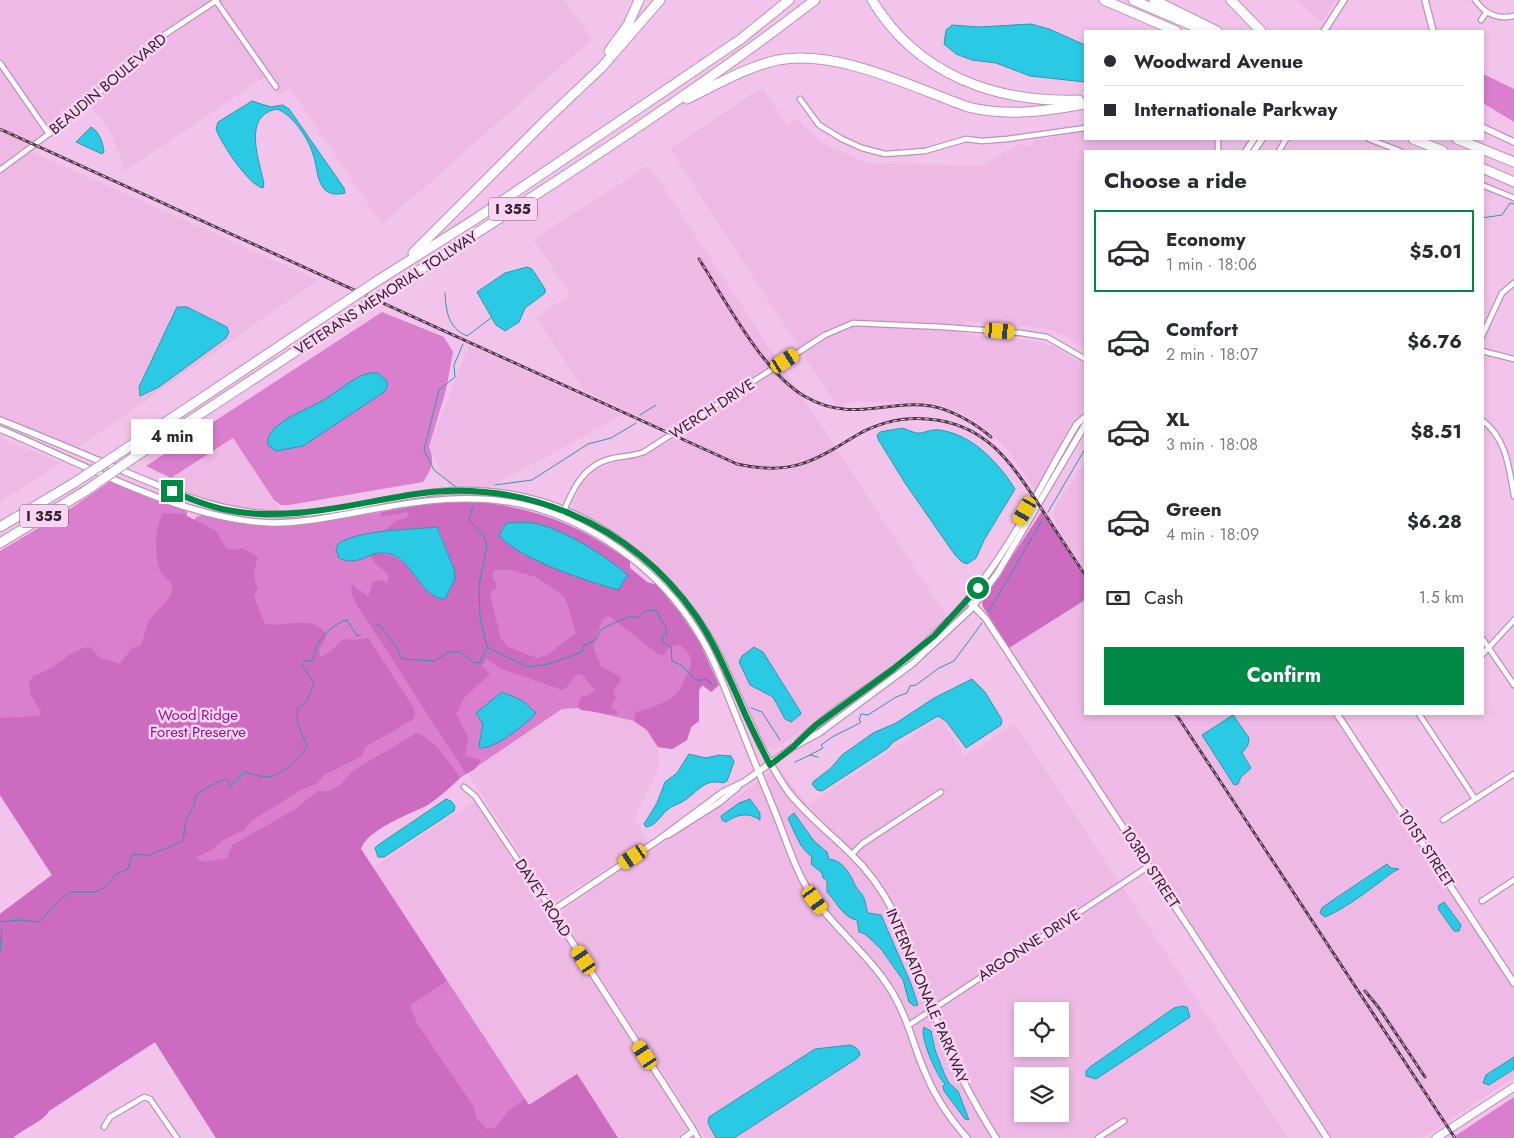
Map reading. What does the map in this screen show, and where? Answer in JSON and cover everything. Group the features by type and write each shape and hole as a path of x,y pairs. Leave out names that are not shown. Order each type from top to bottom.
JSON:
{"highway":[{"path":"547,119 611,49 628,25 639,0"},
{"path":"399,266 602,67 660,0"},
{"name":"VETERANS MEMORIAL TOLLWAY","path":"0,527 74,483 399,266 474,220 741,39 789,0"},
{"name":"VETERANS MEMORIAL TOLLWAY","path":"0,543 87,490 658,114 753,48 815,0"},
{"path":"872,0 913,49 937,67 959,79 1001,94 1036,101 1084,100"},
{"path":"1104,0 1174,30"},
{"path":"1133,0 1203,30"},
{"path":"1154,0 1215,30"},
{"path":"1231,0 1260,30"},
{"path":"1238,0 1267,30"},
{"path":"658,114 736,75 777,61 809,58 849,64 968,107 988,112 1022,113 1084,104"},
{"path":"1416,140 1440,150"},
{"path":"1459,140 1514,162"},
{"path":"1475,140 1514,158"},
{"path":"1484,169 1514,182"}],"main road":[{"path":"1436,1138 1514,1087"}],"street":[{"path":"217,0 276,87"},
{"name":"BEAUDIN BOULEVARD","path":"0,170 49,134 164,35 217,0"},
{"path":"1325,30 1344,0"},
{"path":"1425,0 1433,30"},
{"path":"1475,0 1486,13 1499,17 1514,16"},
{"path":"1481,20 1486,13"},
{"path":"0,63 49,134"},
{"path":"800,99 819,125 826,130 862,148 885,154 924,151 966,138 982,141 1007,139 1084,128"},
{"path":"1484,128 1514,142"},
{"path":"1372,140 1397,150"},
{"path":"1484,186 1514,198"},
{"path":"1484,332 1502,293 1514,283"},
{"name":"WERCH DRIVE","path":"561,517 575,485 592,468 614,458 627,457 644,452 825,335 846,325 943,327 1038,335 1058,342 1084,358"},
{"path":"1484,351 1514,359"},
{"path":"552,911 656,841 723,792 744,782 770,765 793,747 816,725 892,670 934,636 968,600 991,569 1069,438 1084,418"},
{"name":"INTERNATIONALE PARKWAY","path":"0,420 190,498 223,509 301,514 439,490 479,490 523,496 564,510 619,540 658,571 696,616 719,655 770,765 799,805 852,854 871,877 893,911 960,1078 996,1138"},
{"path":"1484,422 1497,434 1503,446 1514,496"},
{"path":"793,747 819,733 912,664 974,605 998,574 1084,428"},
{"name":"INTERNATIONALE PARKWAY","path":"0,429 183,506 250,521 310,521 434,499 477,499 524,505 561,517 607,541 637,563 664,587 689,618 709,652 795,864 806,886 832,922 878,971 897,1000 933,1089 967,1138"},
{"path":"477,499 479,490"},
{"name":"103RD STREET","path":"968,600 986,619 1328,1138"},
{"path":"1484,653 1514,620"},
{"path":"1484,641 1514,685"},
{"name":"101ST STREET","path":"1338,715 1514,983"},
{"path":"1420,715 1476,799"},
{"path":"1443,820 1514,774"},
{"name":"DAVEY ROAD","path":"464,788 475,796 552,911 698,1138"},
{"path":"852,854 862,844 941,792"},
{"name":"ARGONNE DRIVE","path":"908,1025 1149,866"},
{"path":"1482,901 1514,880"},
{"path":"104,1126 110,1117 144,1096 150,1099 177,1138"},
{"path":"1098,1138 1124,1121"},
{"path":"684,1138 694,1131"}],"shaded area":[{"path":"0,0 564,0 592,39 382,225 290,88 278,95 265,77 125,171 110,130 89,105 32,152 318,280 78,448 0,415"},
{"path":"1296,0 1336,0 1322,22"},
{"path":"762,88 788,126 797,119 822,143 868,163 981,166 1021,143 1030,147 1034,140 1084,132 1084,140 1214,140 1214,150 1084,150 1084,348 1063,335 1044,328 965,321 965,334 1038,341 1055,347 1084,364 1084,409 1035,490 1008,450 985,427 961,413 939,405 918,403 852,401 843,406 836,405 670,149"},
{"path":"649,165 948,618 906,656 774,750 765,747 714,640 686,598 660,569 634,547 575,511 572,505 581,484 594,471 614,463 646,455 677,435 584,390 536,317 570,295 534,239"},
{"path":"469,345 622,415 485,490 450,487 429,447"},
{"path":"0,438 61,463 0,502"},
{"path":"233,438 280,511 232,508 194,497 166,486 171,478"},
{"path":"1084,463 1084,568 1058,529 1053,514 1054,509"},
{"path":"1084,601 1084,715 1175,715 1444,1124 1441,1127 1422,1138 1333,1138 1009,648"},
{"path":"578,708 617,715 634,721 647,730 658,747 659,768 634,818 648,842 555,901 546,895 467,772 562,709"},
{"path":"1180,715 1334,715 1514,989 1514,1078 1447,1121","holes":["1387,864 1391,868 1397,869 1338,910 1322,908"]},
{"path":"940,718 965,756 1015,724 1288,1138 705,1138 559,914 599,885 739,795 778,767 808,805"},
{"path":"475,801 685,1122 686,1130 677,1138 618,1138 577,1074 529,1106 372,868"}],"green space":[{"path":"1484,74 1514,89 1514,122 1484,104"},
{"path":"382,312 444,337 453,352 446,390 429,447 432,465 423,482 281,505 274,500 233,438 171,478 146,466"},
{"name":"Wood Ridge Forest Preserve","path":"109,482 182,508 187,512 187,517 183,514 192,524 196,517 202,515 247,524 269,525 314,522 381,512 381,517 428,508 624,563 647,582 714,692 703,685 699,690 699,721 691,727 687,740 672,749 658,747 647,730 634,721 578,708 562,709 460,778 357,843 529,1105 577,1074 618,1138 216,1138 155,1042 48,1111 13,1138 0,1138 0,914 52,875 0,795 0,551 67,511"},
{"path":"475,501 519,509 557,520 592,537 630,561 630,568 647,582 657,585 680,613 699,641 719,685 711,692 702,685 699,690 699,721 691,727 687,740 672,749 658,747 647,730 634,721 636,712 665,702 679,691 691,666 689,654 678,644 667,649 664,655 658,654 609,616 602,619 593,647 601,666 621,677 620,682 613,690 616,697 611,708 618,711 617,715 581,710 578,707 581,697 589,695 595,690 584,676 579,673 563,690 501,669 487,659 482,666 490,674 465,697 456,714 468,737 465,756 481,760 475,769 466,774 354,600 351,592 352,584 368,597 373,582 381,580 387,583 389,576 373,561 370,554 383,554 401,561 440,599 454,569 440,531 437,527 383,532 397,520 406,518 410,512 381,517 381,512 439,502","holes":["494,570 512,570 536,577 560,593 566,600 576,633 547,655 537,658 508,647 501,639 491,598 491,592 497,587 492,576"]},
{"path":"1042,511 1084,576 1084,601 1009,648 983,607 982,602"},
{"name":"Wood Ridge Forest Preserve","path":"163,513 183,514 215,530 227,549 243,548 258,558 254,573 258,588 254,596 265,624 308,623 322,629 327,636 319,650 320,657 328,653 344,639 368,638 413,707 415,715 412,720 365,747 362,756 324,775 317,783 299,791 250,822 244,830 225,839 211,850 196,858 204,862 227,858 232,845 294,810 318,791 329,791 341,784 354,770 417,733 423,736 441,752 460,778 428,805 379,829 365,842 361,849 447,981 410,1005 417,1023 474,1107 476,1118 487,1129 495,1128 508,1111 525,1099 529,1105 577,1074 618,1138 216,1138 155,1042 49,1111 38,1121 12,1138 0,1138 0,914 52,875 0,795 0,718 39,716 41,712 31,695 29,682 34,675 49,669 69,655 90,647 100,658 120,664 132,648 141,645 149,620 168,600 173,589 171,583 160,570 157,557 157,533"},
{"path":"1514,1097 1514,1138 1452,1138"}],"water":[{"path":"1031,24 1049,29 1084,45 1084,82 1030,76 996,63 972,60 956,54 944,44 946,30 952,25 979,27"},
{"path":"252,101 271,107 283,105 289,109 344,188 345,193 336,194 324,188 320,183 311,148 304,134 289,116 277,109 266,113 259,120 256,130 257,152 264,184 263,188 250,180 223,144 216,129 218,122"},
{"path":"91,127 96,131 103,145 104,152 102,154 76,142"},
{"path":"527,267 532,269 545,289 545,293 525,308 519,322 505,331 496,325 477,292 505,273"},
{"path":"177,307 187,307 227,327 229,332 226,338 159,387 140,396 139,387"},
{"path":"369,373 378,373 387,381 387,388 384,392 303,446 276,451 268,445 268,439 277,426 322,401 356,378"},
{"path":"902,428 918,433 939,430 962,437 983,451 1001,469 1015,489 984,540 976,558 967,564 955,555 905,483 878,439 877,435 880,432"},
{"path":"506,523 533,523 558,531 596,551 628,575 618,590 555,569 523,554 499,536"},
{"path":"437,527 454,569 455,579 445,599 430,593 405,564 390,554 376,554 354,561 339,558 336,549 338,544 359,535"},
{"path":"754,647 763,652 800,711 801,714 791,722 785,719 773,697 750,685 739,662 742,656"},
{"path":"972,679 985,692 1002,720 1001,725 966,748 946,721 938,716 893,742 888,748 822,791 817,790 812,784 831,768 842,755 873,733 896,723 934,698"},
{"path":"502,692 523,701 536,713 518,729 493,745 480,748 483,724 476,713"},
{"path":"1233,715 1249,738 1248,745 1242,753 1251,768 1241,777 1238,784 1234,785 1202,735"},
{"path":"689,754 706,758 719,755 731,756 734,762 727,781 723,783 711,782 702,786 683,801 667,810 653,825 646,827 644,824 657,803 665,782 677,773"},
{"path":"446,799 455,806 454,811 384,857 378,857 375,848 378,845"},
{"path":"750,799 760,813 760,820 743,815 726,822 722,820 721,816 739,803"},
{"path":"794,813 814,841 827,852 829,859 842,865 851,876 865,900 868,913 881,915 911,984 918,1005 914,1006 909,1002 903,980 881,949 865,934 859,932 857,920 844,913 827,892 827,881 823,878 822,873 811,864 812,857 802,847 788,818"},
{"path":"1387,864 1391,868 1399,869 1340,910 1325,917 1320,913 1322,908 1330,902"},
{"path":"1444,902 1461,925 1459,931 1454,931 1439,910 1438,906"},
{"path":"1187,1007 1190,1017 1096,1079 1086,1076 1086,1071 1090,1067 1174,1008"},
{"path":"924,1027 931,1031 935,1050 944,1073 949,1083 958,1091 969,1120 965,1119 944,1091 943,1086 945,1084 926,1047"},
{"path":"850,1045 856,1047 859,1051 860,1055 856,1059 734,1138 716,1138 708,1123 709,1117 815,1049"},
{"path":"1514,1057 1514,1069 1489,1085 1483,1083 1486,1075"}],"waterway":[{"path":"1484,218 1502,215 1510,203 1514,204"},
{"path":"445,293 449,318 461,333 467,336 491,318"},
{"path":"456,487 434,470 424,450 439,390 455,377 454,365 463,344"},
{"path":"640,415 656,405"},
{"path":"495,485 532,480 588,444 611,438 636,423"},
{"path":"1048,512 1084,451"},
{"path":"377,625 379,624 397,648 402,659 433,661 450,652 460,652 473,662 480,663 487,647 480,617 479,585 487,546 483,535 469,520 473,506"},
{"path":"989,611 1041,522"},
{"path":"487,647 528,667 549,664 582,652 584,645 597,639 600,631 605,627 631,616 638,618 644,612 651,610 658,612 660,620 665,624 667,635 662,636 663,642 671,647 672,661 683,667 694,679 706,679 713,685"},
{"path":"0,922 19,920 40,922 53,906 70,892 96,892 105,887 115,875 128,869 132,855 140,854 147,856 183,841 186,820 194,806 196,795 220,781 227,779 231,786 245,772 270,777 288,767 307,745 299,727 297,714 298,708 307,701 314,683 302,665 305,661 313,660 319,642 332,628 343,621 347,620 357,636 361,635"},
{"path":"810,755 823,748 821,745 832,737 861,722 859,720 861,714 868,715 896,697 907,693 910,686 916,685 939,668 954,661 982,623"},
{"path":"751,708 762,712 780,740"},
{"path":"795,762 810,755 818,757"},
{"path":"0,929 2,930 0,951"}],"railway":[{"path":"0,129 737,464 772,468 800,464 827,453 865,431 882,424 900,420 927,419 947,422 965,428 980,436 1006,460 1028,489 1084,573"},
{"path":"699,259 759,353 789,385 804,396 821,404 853,410 899,405 931,406 963,418 991,437"},
{"path":"1177,715 1455,1138"},
{"path":"1365,991 1379,1008 1425,1077"}],"route":[{"path":"172,491 201,503 223,509 264,514 313,512 439,490 473,490 506,493 523,496 564,510 619,540 658,571 674,588 696,616 719,655 745,715 770,765 793,747 816,725 892,670 934,636 978,588"}]}
